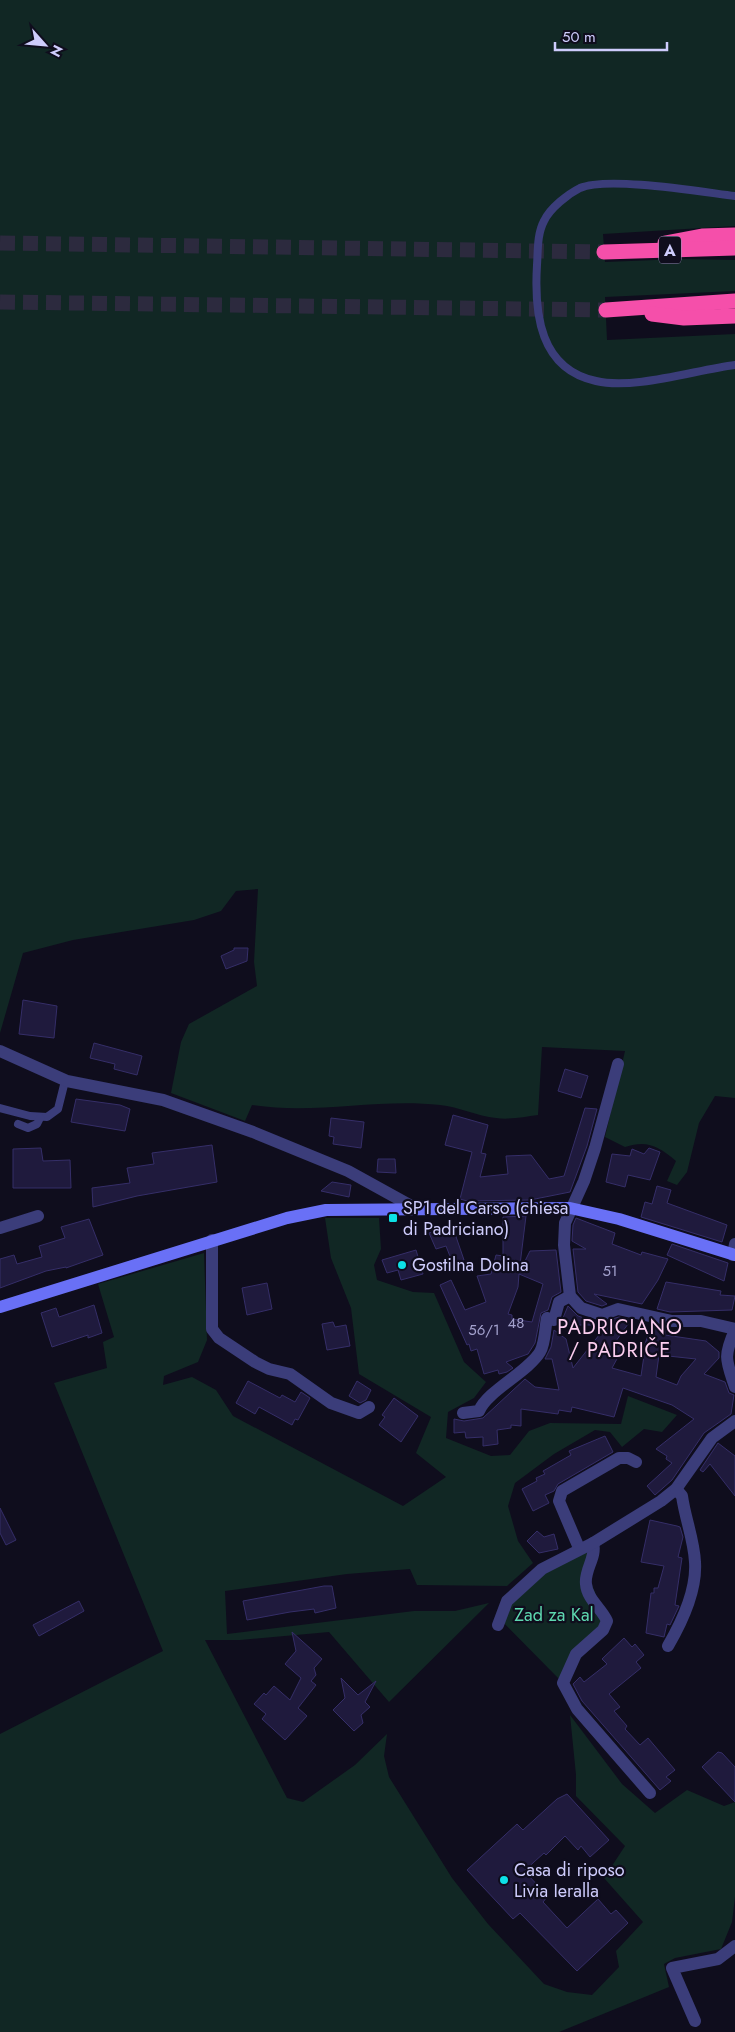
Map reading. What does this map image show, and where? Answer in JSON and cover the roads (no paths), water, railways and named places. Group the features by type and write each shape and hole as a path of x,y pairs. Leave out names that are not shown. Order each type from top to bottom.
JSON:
{"highway":[{"name":"A","path":"735,235 702,236 611,252 735,248"},
{"path":"735,301 612,310 684,318 735,316"}],"main road":[{"path":"0,1307 212,1240 311,1212 415,1208 478,1211 570,1208 619,1219 734,1251"}],"street":[{"path":"0,1051 65,1081 163,1100 200,1112 339,1168 415,1208"},
{"path":"618,1064 584,1181 564,1223 570,1296 581,1308 602,1315 618,1309 672,1321 701,1321 735,1330 728,1346 726,1361 735,1387"},
{"path":"0,1228 38,1216"},
{"path":"212,1240 212,1329 219,1338 262,1366 290,1374 331,1403 359,1412 369,1407"},
{"path":"463,1413 479,1411 483,1402 536,1358 541,1350 547,1318 554,1320 559,1302 570,1296"},
{"path":"498,1625 507,1601 542,1568 579,1548 593,1543 644,1513 676,1489 712,1438 735,1421"},
{"path":"579,1548 559,1502 562,1491 619,1458 628,1458 636,1462"},
{"path":"668,1646 682,1622 696,1575 695,1559 682,1496 676,1489"},
{"path":"593,1543 595,1550 587,1573 586,1585 607,1621 603,1630 576,1654 563,1683 577,1708 650,1793"},
{"path":"695,2021 672,1968 718,1958 735,1946"}],"lane":[{"path":"735,196 626,185 598,184 580,188 565,198 544,220 538,238 536,301 545,342 553,354 579,376 618,384 735,366"},
{"path":"0,1108 40,1118 47,1117 58,1109 65,1081"},
{"path":"18,1124 28,1128 37,1124 40,1118"}],"tunnel":[{"path":"0,243 604,252"},
{"path":"0,302 606,310"}],"place":[{"name":"SP1 del Carso (chiesa di Padriciano)","path":"393,1218"},
{"name":"Gostilna Dolina","path":"402,1265"},
{"name":"Casa di riposo Livia Ieralla","path":"504,1880"}],"district":[{"name":"PADRICIANO / PADRIČE","path":"620,1338"}],"park label":[{"name":"Zad za Kal","path":"554,1615"}]}
